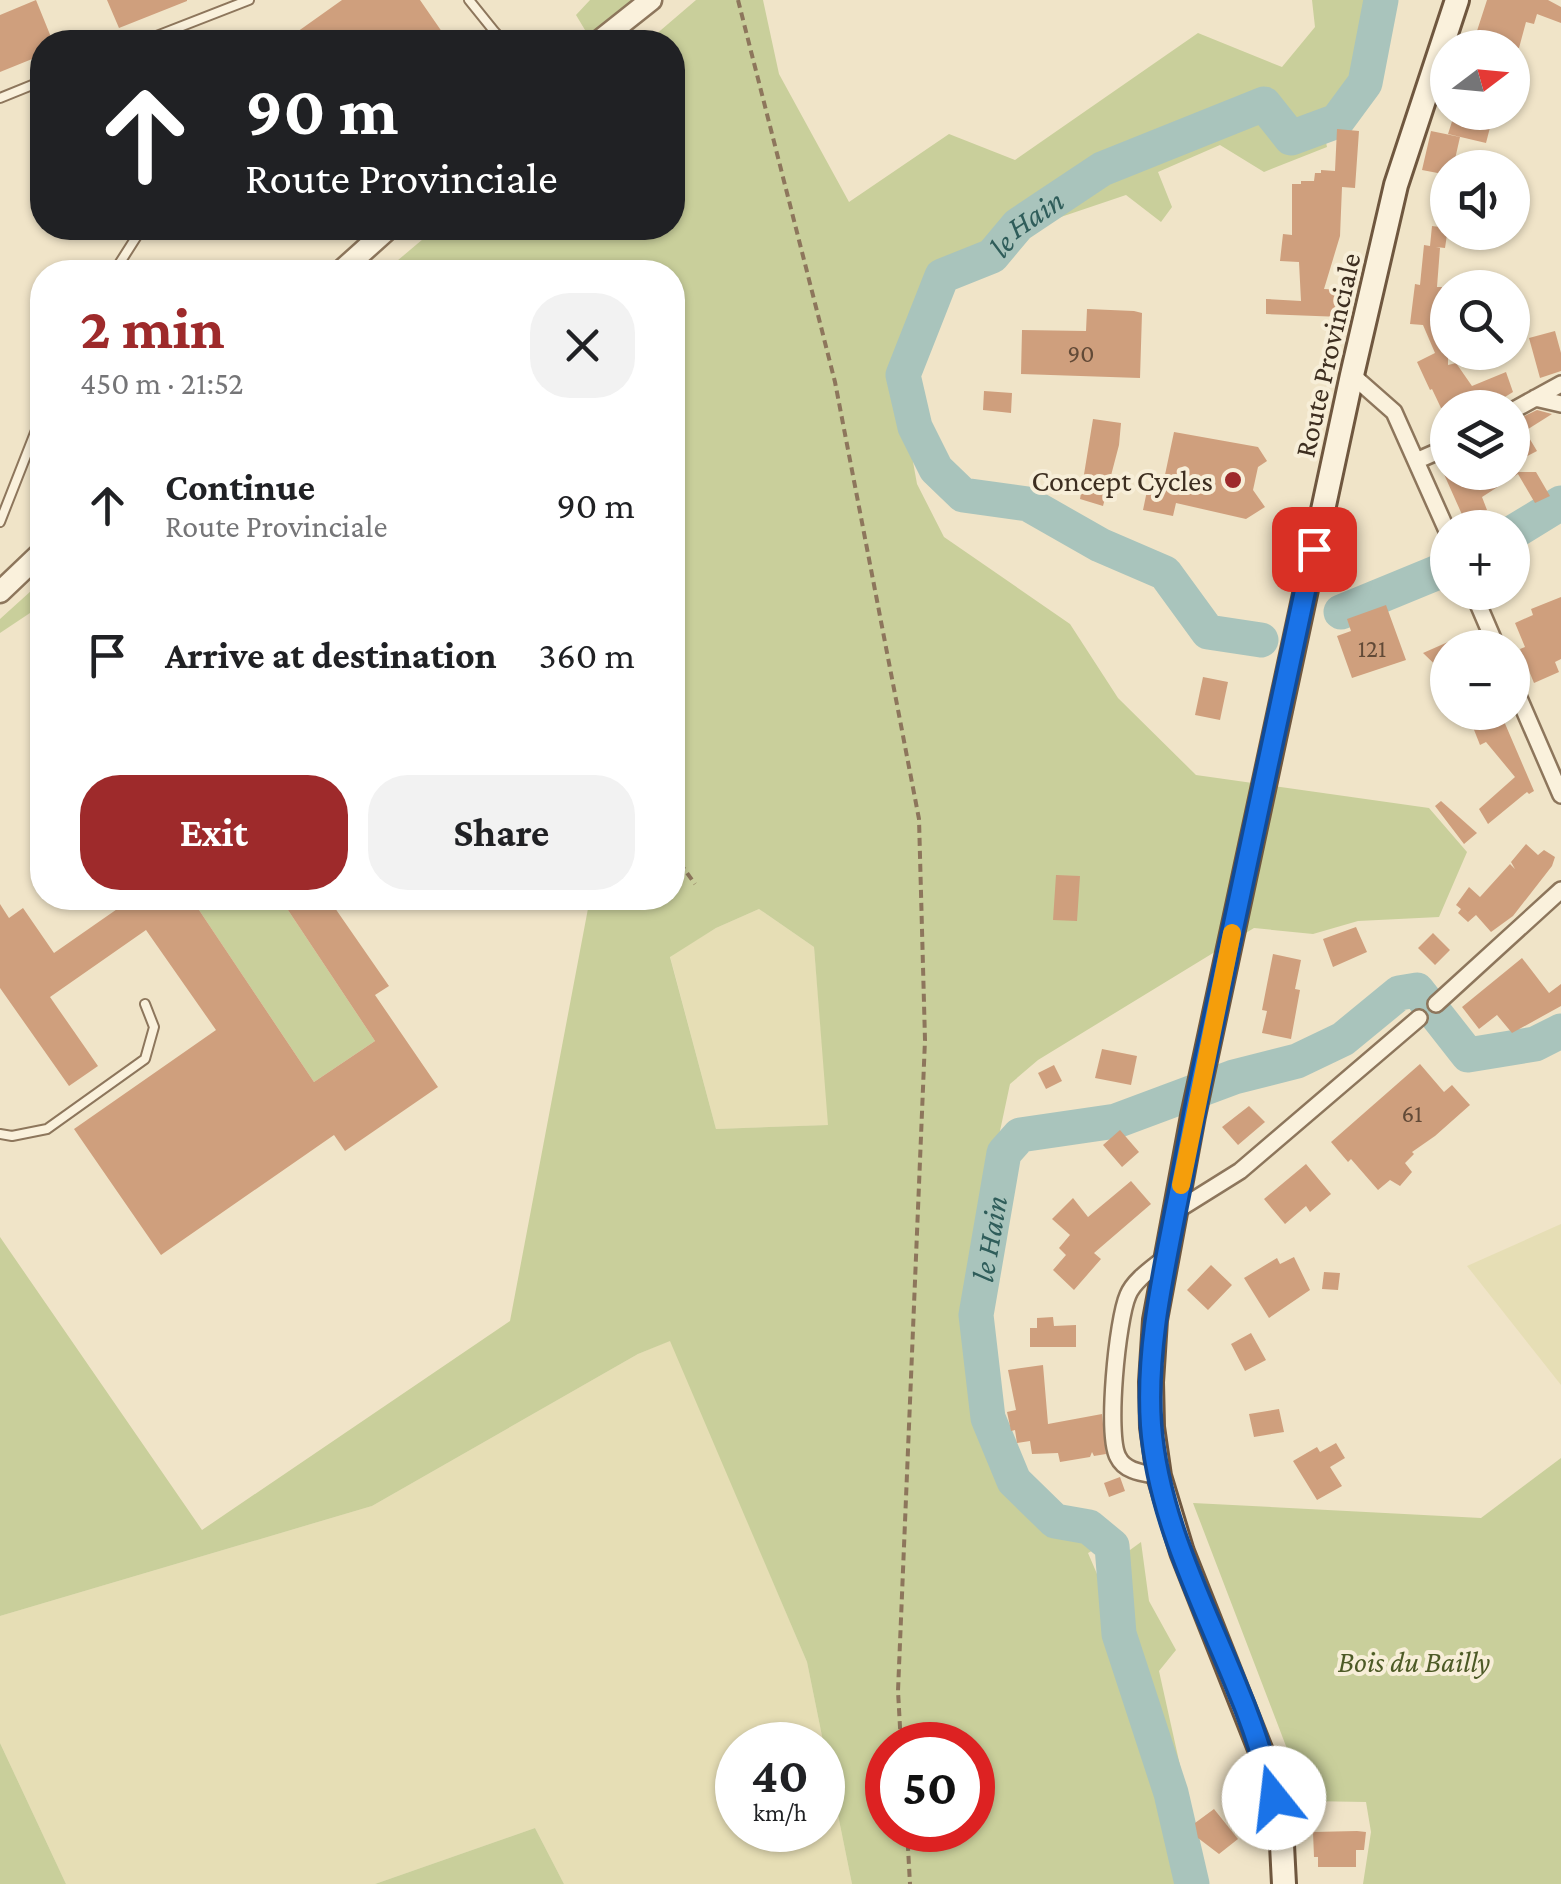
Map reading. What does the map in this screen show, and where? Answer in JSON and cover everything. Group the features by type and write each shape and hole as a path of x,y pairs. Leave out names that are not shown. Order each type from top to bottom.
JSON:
{"main road":[{"name":"Route Provinciale","path":"1284,1884 1277,1814 1262,1754 1182,1552 1159,1476 1152,1427 1155,1320 1204,1068 1352,375 1396,185 1457,0"}],"street":[{"path":"613,30 651,0"},
{"path":"353,260 376,240"},
{"path":"1352,375 1394,412 1438,510"},
{"path":"1530,401 1561,384"},
{"path":"1535,398 1561,404"},
{"path":"1416,461 1430,455"},
{"path":"0,592 30,563"},
{"path":"1530,724 1561,795"},
{"path":"1436,1004 1561,890"},
{"path":"1176,1212 1240,1170 1419,1018"},
{"path":"1159,1476 1129,1469 1117,1456 1113,1396 1122,1316 1129,1290 1166,1256"}],"lane":[{"path":"172,30 250,0"},
{"path":"470,0 493,30"},
{"path":"0,98 30,86"},
{"path":"0,522 30,446"},
{"path":"0,1134 12,1136 47,1129 145,1059 154,1027 145,1004"}],"path":[{"path":"738,0 835,382 919,818 926,1040 900,1722"},
{"path":"685,870 695,884"},
{"path":"908,1852 910,1884"}],"shaded area":[{"path":"759,909 814,947 829,1125 716,1129 670,956 716,928"},
{"path":"1561,1224 1561,1385 1467,1266"},
{"path":"671,1340 807,1662 819,1722 715,1722 715,1852 845,1849 852,1884 564,1884 535,1828 375,1884 66,1884 0,1743 0,1616 372,1506 638,1354"}],"green space":[{"path":"590,0 632,0 594,30 585,30 576,15"},
{"path":"696,0 763,0 779,74 849,202 949,134 1015,160 1198,33 1282,67 1315,27 1312,0 1374,0 1354,70 1321,118 1327,147 1264,172 1220,145 1158,172 1172,207 1161,222 1126,195 1046,222 1008,216 998,240 948,263 922,293 894,356 917,484 944,537 1070,624 1118,698 1196,775 1429,808 1467,852 1439,917 1358,921 1313,934 1254,928 1038,1060 1010,1084 972,1262 998,1473 1058,1539 1113,1539 1088,1553 1097,1574 1141,1542 1149,1601 1176,1650 1159,1671 1185,1788 1195,1866 1202,1884 852,1884 845,1849 845,1722 819,1722 807,1662 670,1341 638,1354 372,1506 0,1616 0,1237 202,1530 510,1321 588,910 685,910 685,260 398,260 422,240 685,240 685,30 661,30","holes":["759,909 814,947 828,1125 716,1129 670,957 716,928"]},
{"path":"30,592 30,613 0,633 0,619"},
{"path":"199,910 288,910 375,1041 314,1082"},
{"name":"Bois du Bailly","path":"1561,1458 1561,1884 1363,1884 1371,1832 1366,1802 1307,1801 1193,1503 1481,1518"},
{"path":"0,1743 66,1884 0,1884"},
{"path":"535,1828 564,1884 375,1884"}],"building":[{"path":"36,0 48,30 30,30 30,60 0,72 0,15"},
{"path":"107,0 187,0 187,1 119,28"},
{"path":"342,0 420,0 441,30 300,30"},
{"path":"1487,0 1548,0 1561,7 1561,23 1537,14 1534,24 1526,22 1524,30 1477,30"},
{"path":"1337,129 1359,131 1355,188 1342,187 1340,236 1324,289 1343,290 1342,317 1266,314 1266,299 1301,301 1299,262 1280,261 1283,234 1292,235 1292,184 1314,181 1315,173 1321,170 1335,171"},
{"path":"1449,130 1489,130 1486,143 1448,134"},
{"path":"1431,131 1460,137 1457,150 1430,150 1430,172 1422,170"},
{"path":"1424,245 1440,250 1438,270 1430,270 1430,341 1423,325 1410,324 1415,284 1420,285"},
{"path":"1087,309 1142,313 1140,378 1021,374 1022,330 1086,331"},
{"path":"1555,331 1561,371 1540,378 1530,338"},
{"path":"1430,356 1430,370 1461,370 1472,386 1506,372 1512,390 1430,390 1417,362"},
{"path":"984,391 1012,393 1011,413 983,410"},
{"path":"1537,410 1552,414 1530,428 1530,413"},
{"path":"1093,419 1121,423 1103,506 1080,499"},
{"path":"1174,432 1258,447 1267,461 1258,467 1253,490 1265,507 1246,519 1176,503 1173,516 1143,510 1148,486 1162,489"},
{"path":"1530,472 1536,472 1550,496 1535,503 1527,490"},
{"path":"1451,490 1493,490 1482,497 1487,510 1460,510"},
{"path":"1561,597 1561,659 1555,662 1559,672 1534,683 1530,673 1530,630 1518,630 1515,623 1533,615 1531,609"},
{"path":"1386,605 1406,660 1352,678 1337,636 1351,631 1347,619"},
{"path":"1203,677 1228,682 1220,720 1195,715"},
{"path":"1474,730 1508,730 1534,791 1527,792 1488,824 1479,809 1515,777 1486,742 1480,745"},
{"path":"1441,801 1477,833 1464,844 1435,806"},
{"path":"1526,844 1538,855 1544,850 1555,857 1552,866 1513,916 1491,932 1476,915 1468,922 1456,905 1469,887 1480,897 1510,864 1515,869 1511,862"},
{"path":"1056,875 1080,876 1077,921 1053,920"},
{"path":"0,904 9,918 23,908 54,953 116,910 199,910 314,1082 375,1041 288,910 336,910 389,986 375,995 438,1087 345,1151 334,1135 161,1255 74,1129 216,1030 146,930 50,997 98,1066 69,1086 0,988"},
{"path":"1356,927 1367,952 1333,967 1323,939"},
{"path":"1433,933 1450,950 1435,965 1418,948"},
{"path":"1273,954 1301,960 1291,1039 1262,1033 1267,1011 1262,1010"},
{"path":"1522,958 1549,993 1561,984 1561,1006 1512,1033 1497,1015 1479,1029 1462,1007"},
{"path":"1102,1049 1137,1056 1131,1085 1095,1078"},
{"path":"1420,1064 1444,1092 1452,1085 1470,1105 1412,1152 1405,1163 1412,1172 1400,1186 1390,1180 1378,1190 1331,1142"},
{"path":"1054,1065 1062,1081 1046,1089 1038,1073"},
{"path":"1249,1106 1265,1122 1238,1145 1222,1127"},
{"path":"1120,1130 1139,1152 1122,1167 1103,1145"},
{"path":"1306,1164 1331,1194 1310,1212 1306,1206 1285,1224 1264,1199"},
{"path":"1131,1181 1151,1204 1094,1253 1101,1259 1074,1290 1053,1270 1066,1255 1059,1248 1070,1235 1052,1219 1073,1198 1088,1217"},
{"path":"1294,1257 1310,1290 1269,1318 1244,1278 1277,1258 1280,1264"},
{"path":"1211,1265 1232,1285 1208,1310 1187,1290"},
{"path":"1324,1272 1340,1273 1338,1290 1322,1289"},
{"path":"1053,1317 1054,1326 1076,1325 1076,1347 1030,1347 1030,1328 1037,1328 1037,1318"},
{"path":"1251,1333 1266,1360 1245,1371 1231,1344"},
{"path":"1043,1365 1048,1424 1102,1414 1106,1454 1094,1456 1092,1452 1090,1457 1060,1462 1058,1453 1032,1454 1030,1441 1017,1443 1007,1412 1016,1410 1008,1370"},
{"path":"1279,1409 1284,1432 1254,1437 1249,1414"},
{"path":"1336,1443 1345,1458 1330,1467 1342,1486 1317,1500 1293,1461 1317,1447 1320,1452"},
{"path":"1120,1477 1125,1491 1109,1497 1104,1483"},
{"path":"1214,1809 1238,1839 1219,1854 1198,1838 1195,1823"},
{"path":"1313,1832 1366,1832 1364,1850 1356,1850 1356,1867 1318,1867"}],"waterway":[{"name":"le Hain","path":"1261,640 1208,632 1165,573 1100,545 1028,504 963,495 936,469 915,427 903,375 942,276 992,256 1018,225 1102,169 1264,104 1291,138 1337,121 1365,83 1381,0"},
{"name":"le Hain","path":"1530,522 1561,503"},
{"name":"le Hain","path":"1341,612 1430,575"},
{"name":"le Hain","path":"1192,1884 1171,1793 1119,1634 1112,1546 1089,1527 1055,1521 1014,1481 988,1418 976,1315 1004,1153 1020,1135 1116,1121 1234,1077 1297,1061 1343,1039 1399,993 1417,990 1468,1055 1535,1044 1561,1031"}],"slow traffic":[{"path":"1181,1185 1232,933"}],"place":[{"name":"Concept Cycles","path":"1233,480"}],"route":[{"path":"1274,1798 1251,1722 1168,1511 1152,1427 1151,1382 1155,1320 1166,1256 1314,549"}]}
